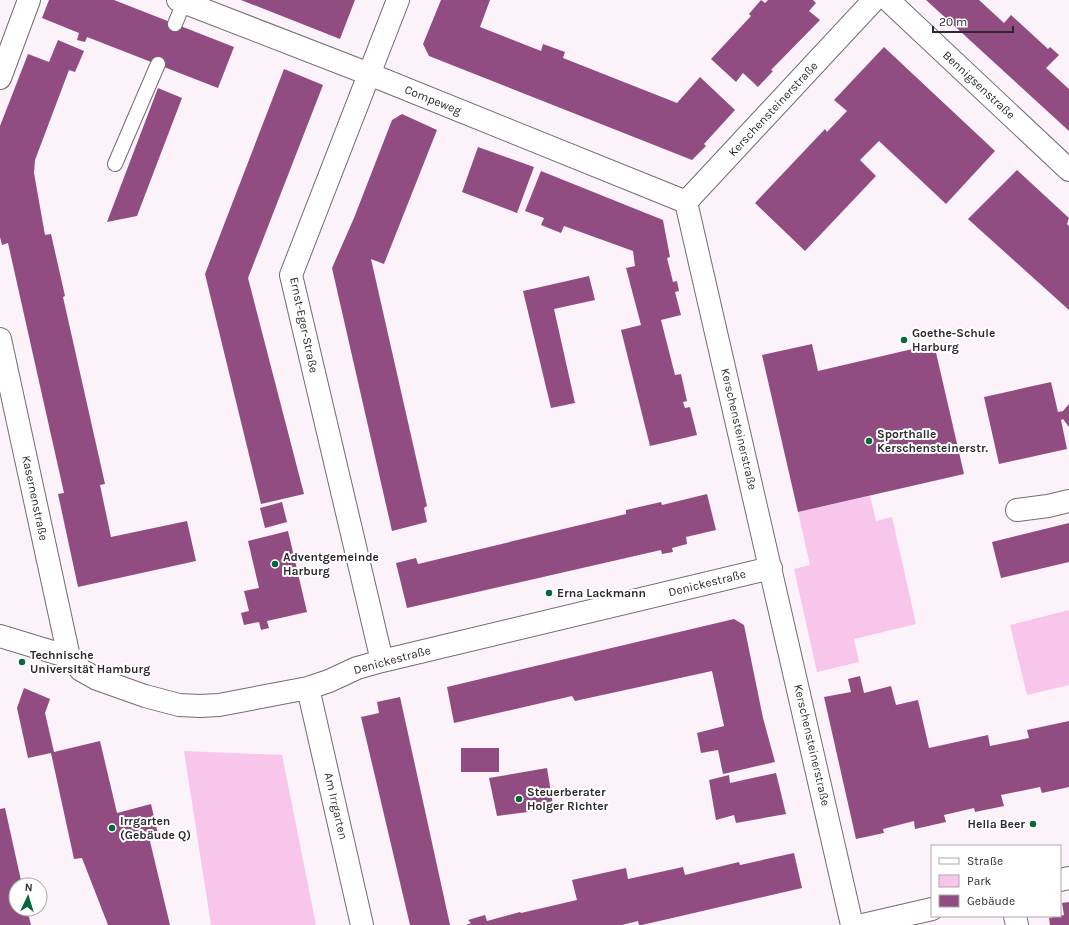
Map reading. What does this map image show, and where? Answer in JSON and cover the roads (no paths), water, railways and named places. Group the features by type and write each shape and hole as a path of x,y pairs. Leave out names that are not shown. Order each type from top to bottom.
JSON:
{"street":[{"path":"0,78 29,0"},
{"name":"Ernst-Eger-Straße","path":"382,662 291,275 398,0"},
{"name":"Kerschensteinerstraße","path":"852,925 686,202 874,0"},
{"name":"Bennigsenstraße","path":"888,0 1069,170"},
{"name":"Compeweg","path":"181,1 211,6 369,74 686,202"},
{"name":"Kasernenstraße","path":"0,338 69,657"},
{"path":"1017,510 1048,506 1069,501"},
{"name":"Denickestraße","path":"0,636 69,657 81,670 97,679 145,696 179,705 219,705 308,688 329,682 357,668 771,568"},
{"name":"Am Irrgarten","path":"308,688 362,925"},
{"path":"863,925 931,909"}],"lane":[{"path":"176,24 181,1"},
{"path":"115,164 158,64"}],"place":[{"name":"Goethe-Schule Harburg","path":"904,340"},
{"name":"Sporthalle Kerschensteinerstr.","path":"869,441"},
{"name":"Adventgemeinde Harburg","path":"275,564"},
{"name":"Erna Lackmann","path":"549,593"},
{"name":"Technische Universität Hamburg","path":"22,662"},
{"name":"Steuerberater Holger Richter","path":"519,799"},
{"name":"Hella Beer","path":"1033,824"},
{"name":"Irrgarten (Gebäude Q)","path":"112,828"}]}
